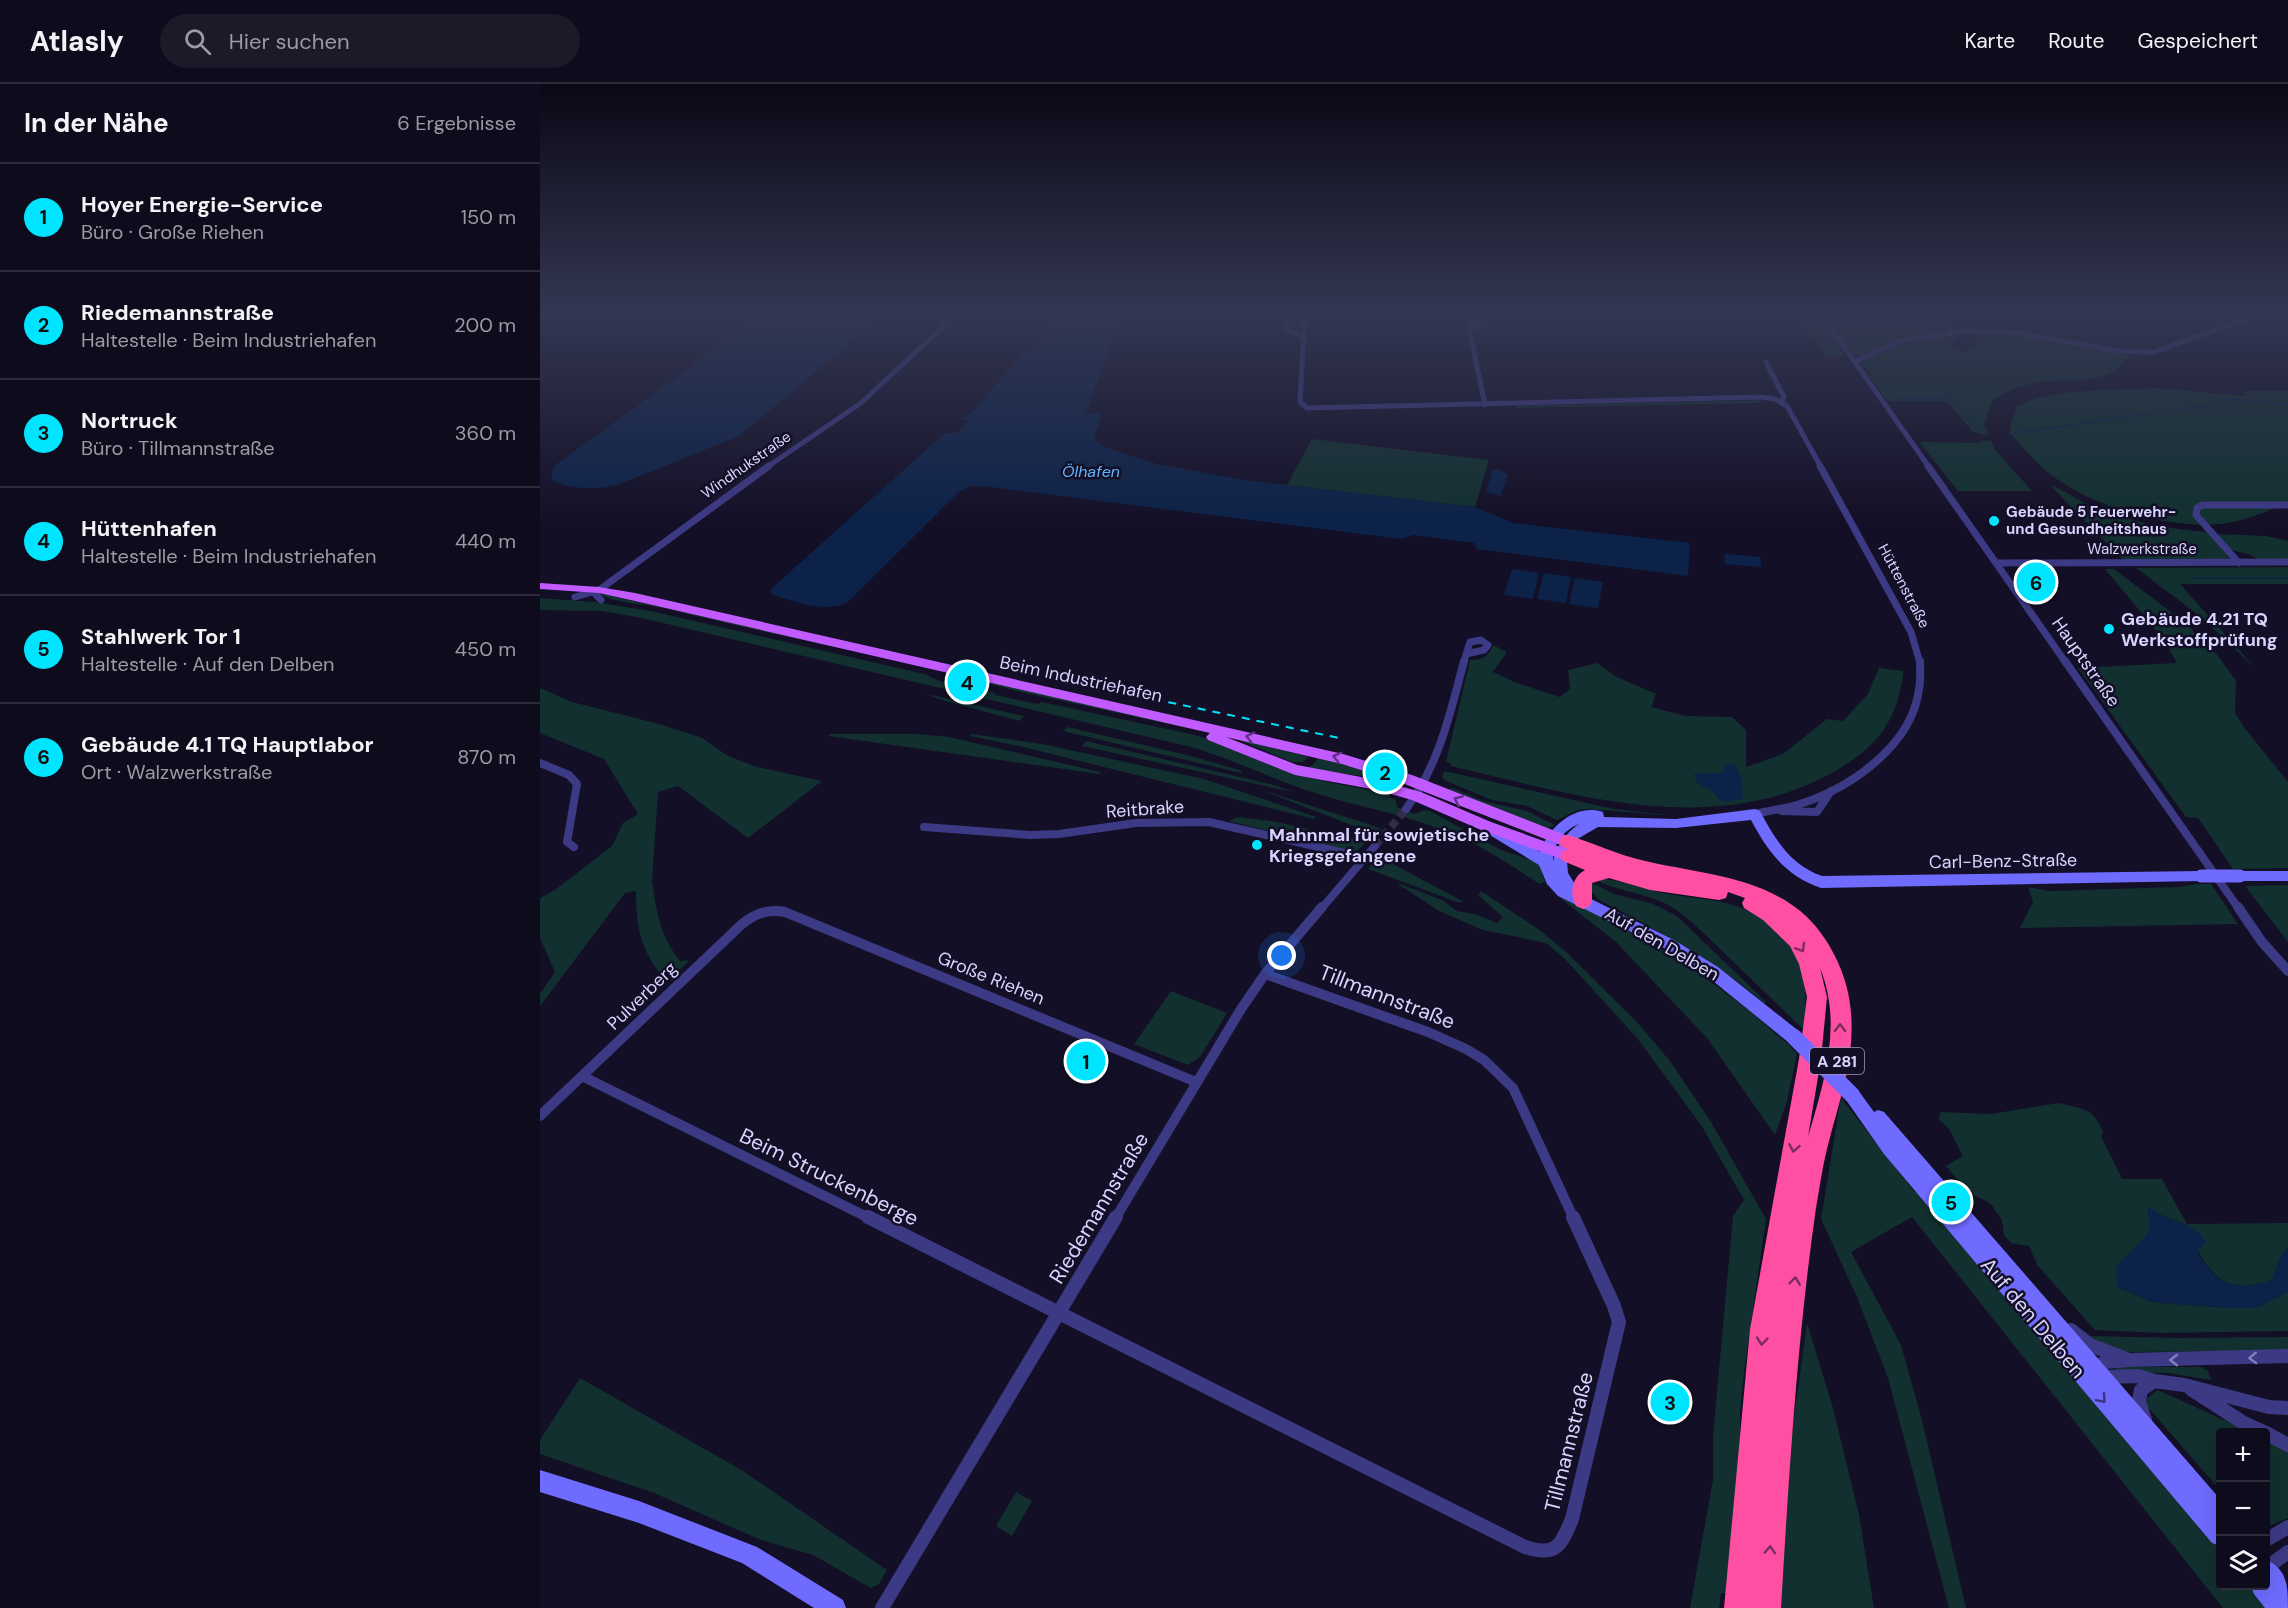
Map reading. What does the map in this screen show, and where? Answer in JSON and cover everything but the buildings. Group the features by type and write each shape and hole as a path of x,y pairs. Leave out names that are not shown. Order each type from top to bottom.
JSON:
{"highway":[{"name":"A 281","path":"1555,848 1610,871 1650,883 1721,894 1759,907 1780,922 1797,940 1814,977 1816,997 1810,1059 1763,1329 1738,1608"},
{"name":"A 281","path":"1555,848 1721,881 1767,898 1793,916 1813,936 1825,956 1834,979 1840,1011 1840,1042 1834,1084 1808,1182 1788,1339 1766,1608"},
{"path":"1579,899 1582,883 1586,877 1610,871"}],"main road":[{"name":"Beim Industriehafen","path":"540,586 600,595 1307,750 1364,765 1555,848"},
{"name":"Beim Industriehafen","path":"540,596 600,595 1013,693 1197,733 1228,742 1283,766 1321,776 1420,791 1486,826 1555,848"},
{"path":"1283,766 1309,764 1313,758 1307,750"},
{"name":"Hüttenstraße","path":"1555,848 1578,829 1598,822 1665,824 1724,820 1755,814"},
{"name":"Carl-Benz-Straße","path":"1755,814 1778,854 1806,877 1821,882 2287,876"},
{"name":"Auf den Delben","path":"1555,848 1547,874 1555,886 1669,944 1713,972 1794,1037 1874,1114 2043,1308 2216,1530"},
{"name":"Auf den Delben","path":"1852,1095 1890,1148 2093,1374 2148,1431 2216,1510"},
{"path":"540,1481 629,1509 749,1555 835,1608"},
{"path":"2270,1577 2288,1602"},
{"path":"2265,1590 2279,1608"}],"street":[{"name":"Windhukstraße","path":"600,595 738,488 861,403 883,382"},
{"path":"1302,382 1301,404 1307,408 1754,398 1778,401 1781,391 1776,382"},
{"path":"1480,382 1485,405"},
{"name":"Hauptstraße","path":"1871,382 2249,923 2288,971"},
{"name":"Hüttenstraße","path":"1755,814 1804,804 1867,770 1881,758 1903,731 1915,709 1921,691 1921,663 1911,632 1791,412 1778,401"},
{"path":"2239,563 2196,514 2197,508 2213,505 2288,505"},
{"name":"Walzwerkstraße","path":"1997,563 2288,562"},
{"path":"1406,809 1420,791 1433,766 1466,654"},
{"path":"540,763 569,775 577,784 567,842 574,847"},
{"name":"Hüttenstraße","path":"1755,814 1784,811 1818,812 1832,790"},
{"name":"Reitbrake","path":"924,827 1030,835 1059,834 1136,823 1209,822 1353,855 1363,860"},
{"name":"Riedemannstraße","path":"882,1608 1196,1082 1265,974 1375,846"},
{"name":"Pulverberg","path":"540,1116 741,924 752,915 771,909"},
{"name":"Große Riehen","path":"771,909 785,912 1196,1082"},
{"name":"Tillmannstraße","path":"1060,1312 1525,1547 1542,1554 1554,1550 1564,1538 1572,1519 1619,1322 1614,1305 1514,1088 1495,1067 1430,1032 1265,974"},
{"name":"Beim Struckenberge","path":"582,1076 1060,1312"},
{"path":"2043,1308 2091,1345 2129,1360"},
{"path":"2093,1374 2105,1362 2288,1356"},
{"path":"2093,1374 2138,1376 2154,1381 2184,1385 2269,1407 2288,1408"},
{"path":"2148,1431 2139,1401 2141,1390 2154,1381"},
{"path":"2184,1385 2255,1428"},
{"path":"2270,1436 2288,1445"},
{"path":"2270,1537 2288,1527"},
{"path":"2270,1566 2288,1552"}],"green space":[{"path":"1873,382 2039,382 2014,389 1992,400 1984,425 1989,436 1973,432 1947,401 1887,401"},
{"path":"2156,388 2245,396 2244,391 2288,391 2288,502 2254,516 2228,523 2198,525 2153,519 2108,505 2067,486 2044,469 2009,432 2016,407 2030,401 2065,393"},
{"path":"1759,400 1760,403 1515,408 1516,406"},
{"path":"1312,439 1489,460 1475,507 1287,485"},
{"path":"1980,440 1991,441 1996,451 2032,491 1958,491 1919,442 1982,443"},
{"path":"2051,486 2093,507 2121,517 2164,527 2208,532 2229,557 2227,559 2124,561"},
{"path":"2217,534 2266,536 2288,541 2288,559 2258,559 2231,550"},
{"path":"2288,567 2288,584 2180,584 2257,670 2201,617 2136,568"},
{"path":"2105,569 2114,569 2184,622 2218,656 2236,681 2235,713 2288,782 2288,868 2233,869 2198,818 2186,817 2078,668 2177,663 2164,640"},
{"path":"603,594 932,668 668,609 616,600 601,595"},
{"path":"540,598 594,602 651,611 924,674 942,682 995,693 995,695 1038,704 1042,702 1216,741 1274,767 1327,782 1390,794 1389,797 1396,800 1397,807 1414,814 1424,810 1430,811 1501,850 1535,861 1539,864 1545,882 1540,884 1489,852 1449,832 1303,789 1191,747 642,618 602,611 540,610"},
{"path":"1493,645 1507,652 1493,672 1514,682 1560,697 1570,689 1568,670 1597,663 1615,676 1656,694 1651,707 1686,716 1732,717 1746,730 1746,767 1783,754 1827,719 1843,721 1868,694 1879,668 1903,671 1903,675 1895,708 1881,733 1860,754 1832,773 1786,793 1739,804 1691,807 1643,805 1546,789 1451,766 1451,763 1446,762 1470,660 1484,657"},
{"path":"935,669 1162,720 1227,737 1016,691"},
{"path":"540,688 572,702 659,724 702,738 728,756 757,767 822,781 748,838 678,786 658,792 652,881 656,904 668,943 681,962 689,961 667,982 651,961 642,940 637,917 636,891 625,893 540,1006 540,994 555,972 540,938 540,898 555,890 612,846 623,823 638,814 604,759 540,733"},
{"path":"923,693 1024,716 1020,721"},
{"path":"1067,727 1187,755 1243,771 1241,773 1063,731"},
{"path":"830,734 918,734 949,737 1100,772 1100,774 828,736"},
{"path":"972,734 1042,744 1204,779 1316,817 1314,819 970,736"},
{"path":"1236,739 1308,757 1303,762 1292,762"},
{"path":"1086,741 1274,785 1297,793 1082,746"},
{"path":"1319,756 1401,782 1398,784 1368,777 1304,768 1313,765"},
{"path":"1444,771 1614,809 1676,816 1588,809 1578,810 1557,820 1527,806 1492,800 1446,781 1442,778"},
{"path":"1452,788 1483,801 1527,811 1555,825 1546,829 1449,789"},
{"path":"1259,789 1371,825 1411,841 1356,827"},
{"path":"1238,817 1277,822 1366,842 1355,853 1229,821"},
{"path":"1382,850 1397,857 1393,864 1464,902 1457,902 1368,869"},
{"path":"1594,879 1611,880 1662,893 1730,904 1758,916 1774,927 1786,940 1802,972 1805,990 1803,1029 1678,911 1654,899"},
{"path":"1395,882 1442,900 1457,911 1475,914 1497,923 1503,917 1478,895 1481,891 1538,929 1565,951 1636,1021 1670,1061 1711,1122 1766,1219 1740,1411 1740,1452 1726,1593 1721,1593 1719,1608 1690,1608 1713,1480 1713,1436 1733,1216 1744,1200 1701,1125 1637,1038 1565,959 1546,943 1483,930 1439,911"},
{"path":"1590,882 1614,894 1653,904 1677,916 1766,1002 1764,1003 1706,959 1599,900 1588,888"},
{"path":"2211,884 2238,924 2020,928 2033,902 2028,887 2049,891 2178,887"},
{"path":"2288,885 2288,942 2245,886"},
{"path":"1559,897 1624,928 1685,964 1743,1006 1797,1053 1787,1101 1775,1135 1707,1038 1616,942"},
{"path":"1171,991 1227,1013 1200,1057 1188,1065 1134,1044"},
{"path":"1841,1098 1914,1191 1920,1194 2216,1542 2216,1590 2257,1590 2271,1608 2223,1608 1912,1217 1851,1252 1901,1345 1922,1420 1966,1608 1949,1608 1888,1378 1857,1297 1821,1219"},
{"path":"2059,1103 2087,1111 2096,1118 2103,1132 2101,1137 2122,1179 2162,1179 2187,1224 2288,1223 2288,1247 2280,1257 2272,1280 2238,1286 2226,1282 2207,1265 2184,1224 2148,1208 2150,1231 2135,1249 2118,1287 2152,1302 2228,1308 2256,1308 2288,1292 2288,1331 2160,1333 2095,1330 2038,1266 2029,1246 2011,1243 2004,1235 2002,1220 1990,1203 1969,1193 1946,1166 1963,1156 1949,1129 1938,1119 1941,1112 1991,1114"},
{"path":"1807,1323 1833,1408 1859,1515 1874,1608 1777,1608 1784,1490"},
{"path":"2091,1336 2288,1337 2288,1351 2117,1352 2091,1342"},
{"path":"2114,1367 2201,1367 2208,1371 2211,1380 2168,1373 2118,1373"},
{"path":"580,1378 743,1471 887,1570 879,1584 871,1588 813,1555 761,1540 654,1493 540,1454 540,1440"},
{"path":"2158,1390 2241,1428 2216,1428 2216,1485 2146,1405 2147,1398"},
{"path":"2270,1442 2288,1450 2288,1518 2270,1525"},
{"path":"1016,1492 1032,1501 1012,1536 996,1526"}],"water":[{"path":"670,382 803,382 739,436 617,485 593,488 560,484 553,480 551,473 554,466"},
{"name":"Ölhafen","path":"998,382 1097,382 1086,413 1102,413 1094,438 1104,447 1157,464 1244,480 1475,507 1514,523 1690,543 1688,576 1477,549 1474,543 1414,535 1401,539 971,486 960,491 848,602 830,607 810,606 771,594 772,588 945,433 956,433 969,421 960,420 974,410"},
{"path":"1493,469 1501,470 1508,475 1501,496 1486,492"},
{"path":"1724,555 1759,557 1761,567 1725,564"},
{"path":"1512,569 1539,573 1533,599 1504,595"},
{"path":"1544,573 1571,577 1566,603 1537,599"},
{"path":"1575,578 1603,582 1598,608 1569,604"},
{"path":"1734,764 1742,778 1743,799 1722,801 1712,791 1698,783 1695,778 1694,774 1723,773 1726,765"},
{"path":"2148,1207 2200,1233 2206,1242 2197,1251 2204,1263 2219,1279 2237,1286 2248,1286 2272,1280 2280,1257 2288,1247 2288,1292 2256,1308 2228,1308 2152,1302 2118,1287 2115,1268 2150,1231"}],"waterway":[{"path":"1938,382 1951,398"},
{"path":"1893,398 1951,398"},
{"path":"1951,398 1977,431"},
{"path":"2014,433 2238,399 2288,405"},
{"path":"2191,578 2288,578"}],"tunnel":[{"path":"1375,846 1406,809"}],"railway":[{"path":"1139,696 1339,738"}],"place":[{"name":"Gebäude 5 Feuerwehr- und Gesundheitshaus","path":"1994,521"},
{"name":"Gebäude 4.1 TQ Hauptlabor","path":"2036,582"},
{"name":"Gebäude 4.21 TQ Werkstoffprüfung","path":"2109,629"},
{"name":"Hüttenhafen","path":"967,682"},
{"name":"Riedemannstraße","path":"1385,772"},
{"name":"Mahnmal für sowjetische Kriegsgefangene","path":"1257,845"},
{"name":"Hoyer Energie-Service","path":"1086,1061"},
{"name":"Stahlwerk Tor 1","path":"1951,1202"},
{"name":"Nortruck","path":"1670,1402"}]}
